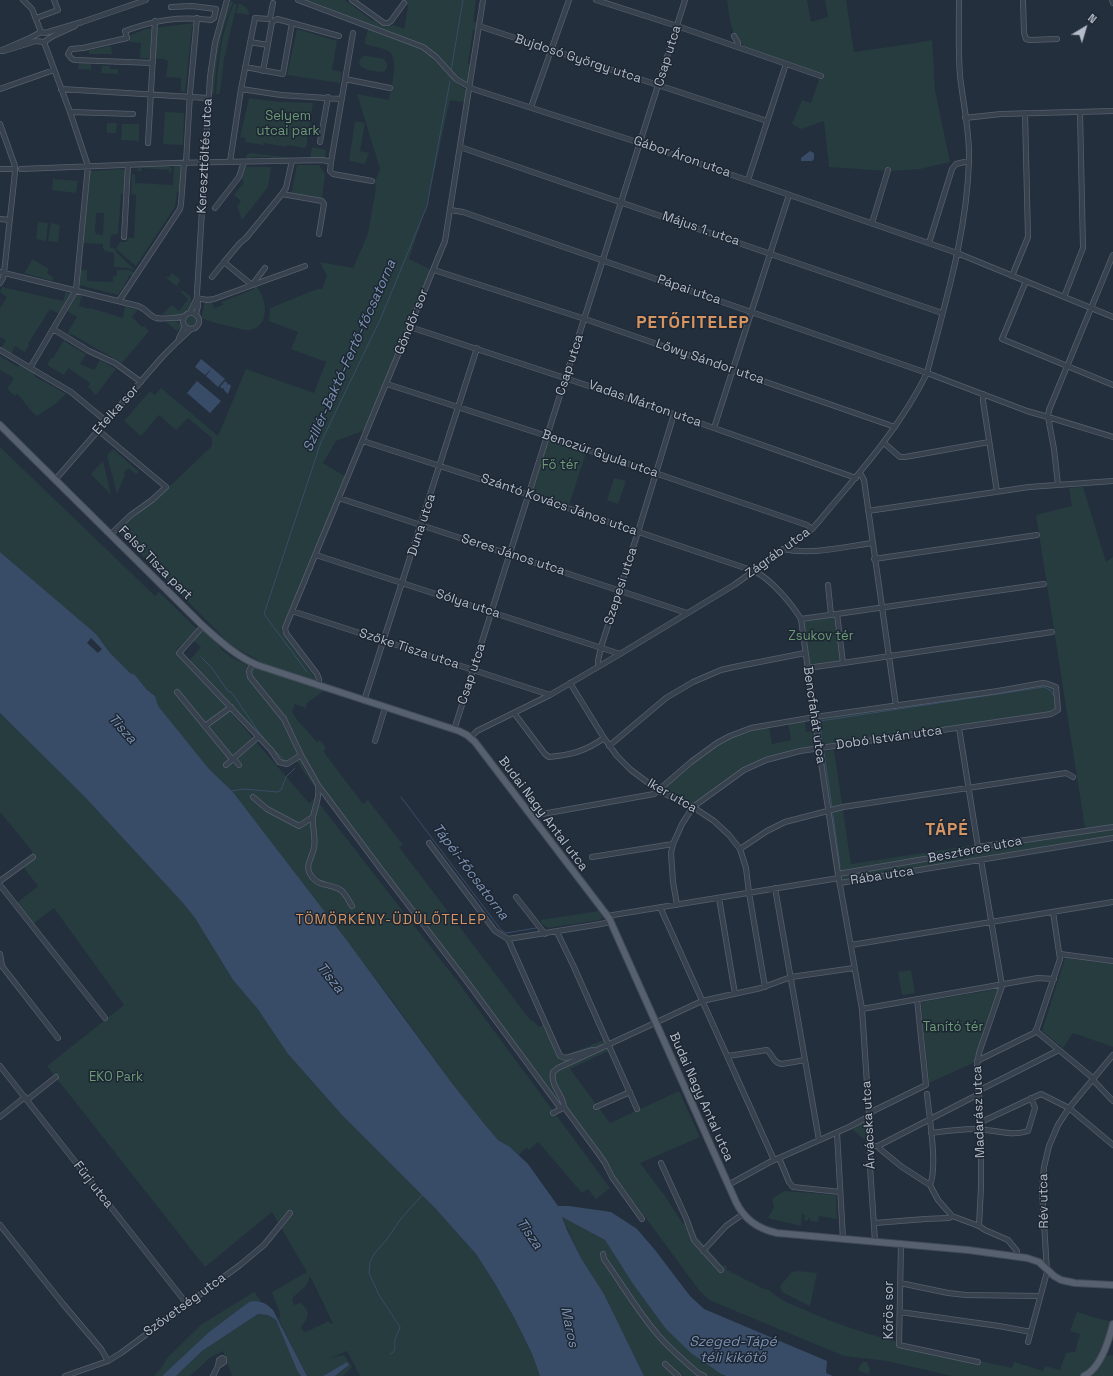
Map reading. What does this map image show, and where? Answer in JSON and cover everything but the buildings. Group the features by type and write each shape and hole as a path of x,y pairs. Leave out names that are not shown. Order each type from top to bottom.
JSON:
{"main road":[{"name":"Felső Tisza part","path":"0,425 203,626 230,650 253,664 385,708"},
{"name":"Budai Nagy Antal utca","path":"385,708 454,730 470,738 609,919 736,1202 743,1214 758,1226 771,1232 968,1250 1016,1256 1033,1259 1040,1262 1051,1274 1061,1280 1075,1283 1113,1285"},
{"path":"1084,1376 1089,1374 1094,1369 1107,1342 1113,1324"}],"street":[{"path":"23,0 32,9 36,18 88,166 76,290 30,368"},
{"path":"36,18 58,10 54,0"},
{"path":"0,51 41,33 82,22 146,0"},
{"name":"Kereszttöltés utca","path":"196,314 198,306 197,298 211,64 214,43 228,0"},
{"name":"Gábor Áron utca","path":"298,0 417,45 432,53 456,79 470,87 640,143 958,253 1113,317"},
{"path":"352,0 384,23 391,21 404,3"},
{"name":"Göndör sor","path":"317,685 319,679 317,674 286,633 285,628 445,241 484,0"},
{"path":"530,107 569,0"},
{"path":"596,0 677,26 821,76"},
{"name":"Csap utca","path":"454,730 685,0"},
{"name":"Zágráb utca","path":"470,738 477,731 550,695 734,585 812,529 856,478 895,427 927,373 958,253 964,220 969,148 960,75 959,0"},
{"path":"1024,0 1024,34 1026,39 1057,39"},
{"path":"1112,0 1113,4"},
{"path":"264,71 272,22 273,3"},
{"path":"153,63 74,60 68,54 71,49 83,48 127,38 125,31 155,21 176,18 211,20 214,18 216,9 192,6 171,7"},
{"name":"Kereszttöltés utca","path":"119,301 180,209 197,18"},
{"name":"Kereszttöltés utca","path":"230,162 241,89 255,18 272,19"},
{"path":"272,19 277,18 339,36"},
{"path":"148,143 155,21"},
{"path":"0,51 43,41 82,22"},
{"path":"245,67 283,74 292,23"},
{"name":"Bujdosó György utca","path":"479,26 767,121"},
{"path":"41,33 37,38 43,41"},
{"path":"353,33 330,171 333,174 372,181"},
{"path":"734,36 738,43 738,47"},
{"path":"250,42 268,45"},
{"path":"748,180 786,64"},
{"path":"0,88 54,70"},
{"path":"345,79 390,88"},
{"path":"61,89 208,98"},
{"path":"241,89 280,95 341,99"},
{"path":"320,142 328,97"},
{"path":"965,118 1000,114 1113,111"},
{"path":"70,112 133,114"},
{"path":"1064,297 1083,248 1080,113"},
{"path":"1012,276 1028,236 1025,114"},
{"path":"0,124 15,169 10,220 2,272 3,278 0,283"},
{"name":"Május 1. utca","path":"460,147 942,313"},
{"path":"21,169 185,163 323,160 331,162"},
{"path":"212,276 282,194 286,188 292,161"},
{"path":"929,243 952,169 956,164 969,161"},
{"path":"215,208 239,177 244,162"},
{"path":"124,238 128,165"},
{"path":"0,169 15,169"},
{"path":"872,223 888,170"},
{"path":"282,194 322,201 324,204 319,234"},
{"path":"714,428 789,194"},
{"name":"Pápai utca","path":"450,210 463,212 751,311 927,373 1027,412 1113,437"},
{"path":"0,219 10,220"},
{"path":"1058,485 1054,449 1048,417 1049,410 1113,255"},
{"path":"224,262 252,286"},
{"path":"197,298 214,300 305,266"},
{"path":"252,286 265,268"},
{"name":"Lőwy Sándor utca","path":"434,270 584,319 895,427"},
{"path":"2,272 142,307 156,318 171,318 180,318 190,313 196,314 200,320 196,328 191,329 171,318"},
{"path":"1026,281 1002,339 1113,385"},
{"name":"Kereszttöltés utca","path":"190,313 197,298"},
{"path":"184,325 183,320 185,316"},
{"name":"Etelka sor","path":"177,342 184,325"},
{"name":"Vadas Márton utca","path":"410,327 674,414 856,478"},
{"path":"53,329 89,351 115,362 141,382"},
{"name":"Etelka sor","path":"56,480 98,430 177,342 191,329"},
{"name":"Duna utca","path":"364,701 422,524 477,348"},
{"path":"0,350 71,392 106,422"},
{"name":"Benczúr Gyula utca","path":"387,384 656,473 806,525 812,529"},
{"path":"983,394 997,492"},
{"name":"Szepesi utca","path":"598,666 601,647 674,414"},
{"path":"98,430 166,487 110,534"},
{"name":"Szántó Kovács János utca","path":"363,441 529,494 754,571"},
{"path":"884,443 900,457 905,457 989,442"},
{"path":"531,816 654,794 700,755 730,736 750,728 896,706 864,480 860,473"},
{"path":"868,511 1029,487 1113,481"},
{"name":"Seres János utca","path":"339,498 619,589 687,613"},
{"path":"874,559 1037,535"},
{"path":"783,549 809,552 872,543"},
{"name":"Sólya utca","path":"316,555 492,611 620,654"},
{"name":"Bencfahát utca","path":"754,571 760,574 788,601 801,619 828,810 850,945"},
{"path":"801,619 1044,584"},
{"path":"828,585 831,615"},
{"name":"Szőke Tisza utca","path":"292,611 550,695"},
{"path":"837,614 843,663"},
{"path":"203,626 179,653 271,750 282,764 291,763 300,755"},
{"path":"807,668 1052,632"},
{"path":"609,746 666,698 694,682 721,670 805,653"},
{"path":"253,664 249,671 250,677 293,731"},
{"name":"Iker utca","path":"570,683 609,746 631,770 659,791 693,807 721,827 740,849 746,868 765,987"},
{"name":"Dobó István utca","path":"677,905 671,853 673,844 682,824 693,807 744,770 766,760 782,756 819,749 1051,714 1058,710 1056,687 1043,683 896,706"},
{"path":"177,692 232,760 235,760 239,765"},
{"path":"205,726 231,707"},
{"path":"375,741 385,708"},
{"path":"514,713 545,754 549,757 587,749 604,738"},
{"path":"283,717 300,755 318,785 598,1153 612,1177 642,1219"},
{"path":"959,728 978,847"},
{"path":"226,765 258,737"},
{"path":"740,849 767,831 785,822 828,810 1066,773 1073,776"},
{"path":"318,785 318,798 313,817 314,846 308,871 315,881 342,891 352,906"},
{"path":"253,797 267,809 299,826 313,817"},
{"name":"Beszterce utca","path":"609,919 660,907 749,893 970,851 978,847 1113,827"},
{"name":"Rába utca","path":"840,883 1113,838"},
{"path":"429,843 495,931 508,939 562,1057 568,1058 591,1050 598,1050"},
{"path":"592,857 673,844"},
{"path":"0,881 33,857"},
{"name":"Madarász utca","path":"979,1226 981,1187 981,1122 977,1061 1002,986 981,860"},
{"path":"0,885 105,1018"},
{"path":"775,888 819,1140"},
{"path":"516,898 545,934"},
{"path":"719,898 735,994"},
{"path":"850,945 1113,902"},
{"path":"660,907 702,1001 788,1182 793,1187 840,1192"},
{"path":"977,1061 1036,1031 1060,959 1052,912"},
{"path":"508,939 601,924 609,919"},
{"path":"557,932 609,1044 637,1109"},
{"name":"Árvácska utca","path":"850,945 862,1009 875,1241"},
{"path":"0,954 2,966 58,1038"},
{"path":"1060,954 1113,961"},
{"path":"563,1108 562,1100 553,1081 552,1075 555,1070 609,1044 702,1001 765,987 791,977 854,968"},
{"path":"862,1009 1002,986 1038,978 1054,979"},
{"path":"728,1185 776,1159 836,1133 866,1118 873,1111 926,1085 917,999"},
{"path":"1036,1031 1093,1079 1113,1101"},
{"path":"728,1056 767,1050 778,1064 805,1060"},
{"path":"870,1146 878,1146 930,1120 1059,1050"},
{"name":"Rév utca","path":"1028,1342 1047,1272 1042,1190 1044,1167 1053,1135 1069,1108 1113,1056"},
{"name":"Fürj utca","path":"0,1066 187,1304"},
{"path":"0,1117 56,1077"},
{"path":"596,1107 630,1092"},
{"path":"927,1094 933,1159 932,1180 930,1185"},
{"path":"981,1122 1041,1094 1069,1108 1113,1145"},
{"path":"931,1133 976,1129 1023,1133 1028,1131 1035,1108 1031,1098"},
{"path":"553,1113 563,1108"},
{"path":"836,1133 843,1239"},
{"path":"878,1146 880,1150 902,1167 930,1185 938,1200 952,1216 979,1226 1008,1240 1017,1251 1016,1256"},
{"path":"661,1163 686,1218 694,1240 721,1270"},
{"name":"Szövetség utca","path":"65,1376 108,1361 187,1304 254,1254 264,1245 290,1213"},
{"path":"703,1251 726,1226 743,1214"},
{"path":"875,1223 925,1218 949,1218 952,1216"},
{"path":"0,1225 67,1310 101,1350 108,1361"},
{"name":"Kőrös sor","path":"901,1244 899,1345 978,1362"},
{"path":"603,1254 604,1259 616,1277 657,1335 698,1373 704,1376"},
{"path":"900,1283 948,1293 966,1295 1040,1296"},
{"path":"900,1312 1031,1332"},
{"path":"665,1364 678,1376"},
{"path":"213,1376 218,1366"}],"green space":[{"path":"231,0 233,3 228,14 219,47 214,93 211,93 217,45 226,11"},
{"path":"303,0 345,0 373,21 375,18 386,27 394,25 404,29 408,6 405,4 406,0 476,0 473,22 478,23 477,31 473,30 468,64 471,65 469,84 452,72 428,47"},
{"path":"727,0 807,0 811,22 828,17 825,0 846,0 854,52 932,40 935,90 950,162 920,169 889,171 829,167 824,121 801,129 792,124 802,100 811,103 821,74 747,48 741,43 734,32 730,21"},
{"path":"234,3 237,4 224,59 220,92 219,94 216,94 223,36"},
{"path":"239,3 248,9 249,15 236,13"},
{"path":"194,23 194,26 192,27 185,92 181,91 181,78 166,77 168,61 164,59 140,58 141,43 130,42 128,36 146,29"},
{"path":"297,29 337,41 332,70 342,72 340,83 287,75"},
{"path":"368,29 408,43 428,53 461,87 468,91 467,103 450,100 427,204 409,259 431,270 365,430 336,441 323,463 346,477 281,630 325,690 307,703 306,708 295,704 292,712 317,742 320,740 326,748 323,751 363,804 368,800 403,845 399,847 531,1021 539,1027 548,1022 564,1056 604,1040 608,1051 570,1069 610,1123 679,1091 700,1137 640,1163 665,1196 683,1224 690,1219 697,1237 723,1266 726,1265 727,1270 766,1290 768,1289 776,1296 790,1304 855,1329 933,1351 1012,1368 1014,1362 1043,1371 1045,1366 1060,1370 1066,1353 1075,1352 1080,1334 1070,1331 1077,1312 1113,1322 1105,1356 1113,1355 1113,1376 952,1376 887,1361 844,1356 709,1300 699,1290 614,1175 314,786 295,759 287,763 281,761 189,661 201,647 189,637 175,651 207,685 309,803 315,798 458,982 610,1188 596,1199 588,1189 582,1193 538,1142 529,1150 526,1148 519,1155 510,1147 498,1140 451,1082 394,1003 277,850 225,784 209,769 157,706 155,696 147,690 135,675 130,673 110,653 96,634 0,552 0,447 155,596 159,592 197,629 206,633 218,644 222,650 231,657 253,668 258,660 229,644 118,531 134,515 152,503 212,446 212,438 188,418 176,430 159,415 141,436 124,421 150,391 155,395 161,388 218,436 246,369 314,393 326,362 291,349 298,332 269,321 270,308 317,289 322,289 327,276 320,262 353,268 368,234 376,187 375,181 380,169 357,94 389,100 394,65 391,53 384,49 365,44"},
{"path":"111,46 112,54 89,54 89,50"},
{"path":"363,56 384,59 387,64 387,68 381,72 361,67 359,64"},
{"path":"79,63 91,64 91,70 78,69"},
{"path":"102,66 110,66 110,69 118,69 118,74 101,73"},
{"name":"Selyem utcai park","path":"249,98 280,102 313,103 306,148 245,142 246,138 240,137"},
{"path":"165,112 184,113 183,145 163,144"},
{"path":"355,121 365,123 360,151 369,153 365,164 349,161"},
{"path":"107,123 117,123 116,133 107,133"},
{"path":"122,124 139,124 139,141 121,140"},
{"path":"312,147 326,150 325,158 310,158"},
{"path":"250,153 291,159 271,160 271,157 250,157 250,160 247,160 246,156"},
{"path":"177,165 182,167 181,192 177,192 175,207 136,266 116,249 120,242 127,242 128,238 134,238 136,195 131,194 132,174 135,175 135,183 173,185 174,167"},
{"path":"297,165 319,165 325,174 322,199 291,195"},
{"path":"139,166 169,166 172,168 171,173 169,173 169,170 142,168 141,171 137,171"},
{"path":"245,167 271,167 268,187 242,220 237,206 241,201 234,195 244,182 242,180"},
{"path":"122,169 126,171 125,193 121,194 118,234 111,235 110,247 114,248 116,252 136,271 128,268 114,267 114,253 105,251 103,244 82,243 90,171","holes":["96,213 104,213 103,235 96,234"]},
{"path":"53,179 78,181 76,193 52,190"},
{"path":"38,222 48,223 46,241 36,239"},
{"path":"51,223 60,225 58,242 48,241"},
{"path":"32,259 49,269 47,273 54,278 52,281 24,273"},
{"path":"80,269 87,270 87,281 113,282 113,277 117,275 117,270 129,270 135,273 133,276 130,275 119,295 79,285"},
{"path":"172,273 181,280 177,285 179,288 165,277 166,276 168,278"},
{"path":"256,286 263,297 265,311 261,323 257,327 250,330 241,329 201,318 205,302 212,301 214,308 223,305 222,302 254,289 253,287"},
{"path":"2,287 63,301 66,291 70,294 59,314 50,309 28,344 29,345 25,352 15,346 11,354 1,348 6,340 0,337 0,308 7,297 0,292"},
{"path":"180,291 183,291 190,296 191,308 188,312 180,316 162,314 172,305 179,311 188,299"},
{"path":"82,295 79,306 123,318 125,306 138,310 132,317 142,327 144,326 149,331 122,363 67,333 77,317 67,311 75,297"},
{"path":"189,316 193,316 195,317 195,325 189,326 186,323 186,319"},
{"path":"165,321 178,322 182,327 177,331"},
{"path":"64,340 86,354 80,364 94,370 100,360 116,369 96,395 88,387 90,383 68,368 64,375 47,365"},
{"path":"0,356 18,367 20,364 36,373 34,376 66,394 54,405 37,416 17,393 15,396 7,389 14,378 0,370"},
{"name":"Fő tér","path":"547,436 587,450 568,508 529,495"},
{"path":"113,449 139,472 136,474 128,468 124,473 125,475 117,494 107,455"},
{"path":"103,461 111,495 91,474"},
{"path":"614,478 626,481 618,504 607,500"},
{"path":"1083,487 1106,562 1113,557 1113,840 836,885 817,752 834,750 851,864 1085,828 1036,515 1072,506 1069,488"},
{"name":"Zsukov tér","path":"837,614 843,663 807,668 801,619"},
{"path":"1043,684 1054,687 1057,707 1054,711 821,746 817,719"},
{"name":"EKO Park","path":"0,713 84,796 183,903 195,918 233,980 257,1008 288,1054 342,1115 435,1208 476,1254 515,1319 532,1354 540,1376 360,1376 347,1351 330,1358 344,1355 352,1367 343,1376 335,1376 349,1365 347,1362 323,1376 307,1376 279,1320 280,1313 272,1292 307,1272 272,1212 205,1267 47,1066 124,1005 54,908 33,924 17,903 38,886 24,868 32,855 32,851 0,812","holes":["310,1276 333,1323 330,1324 329,1321 306,1332 303,1331 301,1327 307,1318 308,1312 301,1303 294,1305 292,1298 306,1286"]},
{"path":"805,720 806,732 814,731 816,747 744,769 693,805 666,791 669,783 704,754 722,742 748,730 769,727 772,744 791,740 788,723"},
{"path":"599,911 603,917 600,920 548,928 542,924 540,920"},
{"path":"1065,958 1113,964 1113,1047 1073,1033 1063,1048 1042,1031"},
{"path":"911,970 915,993 902,995 898,972"},
{"name":"Tanító tér","path":"998,989 973,1063 929,1083 921,1002"},
{"path":"866,1121 865,1140 852,1129"},
{"path":"785,1191 836,1195 837,1219 819,1216 818,1222 810,1221 810,1218 808,1218 808,1221 804,1220 805,1215 802,1214 801,1226 768,1218 774,1207 772,1198"},
{"path":"562,1217 605,1240 633,1284 666,1329 721,1374 726,1376 644,1376 604,1294 581,1258"},
{"path":"792,1272 817,1273 810,1306 782,1292 780,1286"},
{"path":"254,1292 261,1301 249,1302 209,1332 162,1376 154,1376 168,1357 202,1324"},
{"path":"258,1314 268,1315 276,1320 301,1376 232,1376 223,1351 211,1357 190,1376 176,1376 202,1351"},
{"path":"862,1362 867,1362 870,1370 868,1374 859,1371 858,1369"}],"water":[{"path":"810,151 814,153 814,159 812,161 801,161 801,158"},
{"path":"201,359 212,368 205,375 195,367"},
{"path":"212,368 225,379 218,387 206,376"},
{"path":"197,381 221,401 210,413 187,393"},
{"path":"225,381 228,384 226,386 229,384 231,386 228,394 224,388 223,389 220,387"},
{"path":"0,552 96,634 110,653 130,673 135,675 147,690 155,696 158,706 209,769 232,791 348,942 451,1082 498,1140 510,1147 528,1164 558,1206 569,1206 611,1212 637,1229 690,1296 704,1309 827,1361 826,1373 833,1376 726,1376 721,1374 691,1353 666,1329 633,1284 605,1240 562,1217 581,1258 604,1294 644,1376 540,1376 532,1354 515,1319 476,1254 435,1208 342,1115 288,1054 257,1008 233,980 195,918 183,903 84,796 0,713"},
{"path":"253,1301 264,1303 273,1310 307,1376 301,1376 297,1370 276,1320 268,1315 258,1314 202,1351 176,1376 162,1376 209,1332 249,1302"},
{"path":"347,1362 349,1365 335,1376 323,1376"}],"pier":[{"path":"91,638 102,649 98,653 87,643"}],"waterway":[{"name":"Szillér-Baktó-Fertő-főcsatorna","path":"451,71 463,0"},
{"name":"Szillér-Baktó-Fertő-főcsatorna","path":"307,672 264,614 321,442 380,320 427,206 450,81"},
{"path":"201,657 212,668 227,690 232,693 270,746"},
{"path":"820,721 1044,687 1050,690 1054,696"},
{"path":"820,721 822,745"},
{"path":"274,750 286,762"},
{"path":"824,753 832,807"},
{"path":"231,791 244,789 278,792 281,790 286,777 295,768"},
{"name":"Tápéi-főcsatorna","path":"401,797 501,930 506,933 536,928"},
{"path":"833,814 840,866"},
{"path":"390,1354 394,1350 395,1340 400,1327 379,1295 369,1273 370,1262 374,1254 387,1239 400,1220 423,1194"}],"district":[{"name":"PETŐFITELEP","path":"693,323"},
{"name":"TÁPÉ","path":"947,830"},
{"name":"TÖMÖRKÉNY-ÜDÜLŐTELEP","path":"391,920"}],"water label":[{"name":"Tisza","path":"122,729"},
{"name":"Tisza","path":"330,978"},
{"name":"Tisza","path":"529,1234"},
{"name":"Maros","path":"569,1327"},
{"name":"Szeged-Tápé téli kikötő","path":"733,1350"}]}
